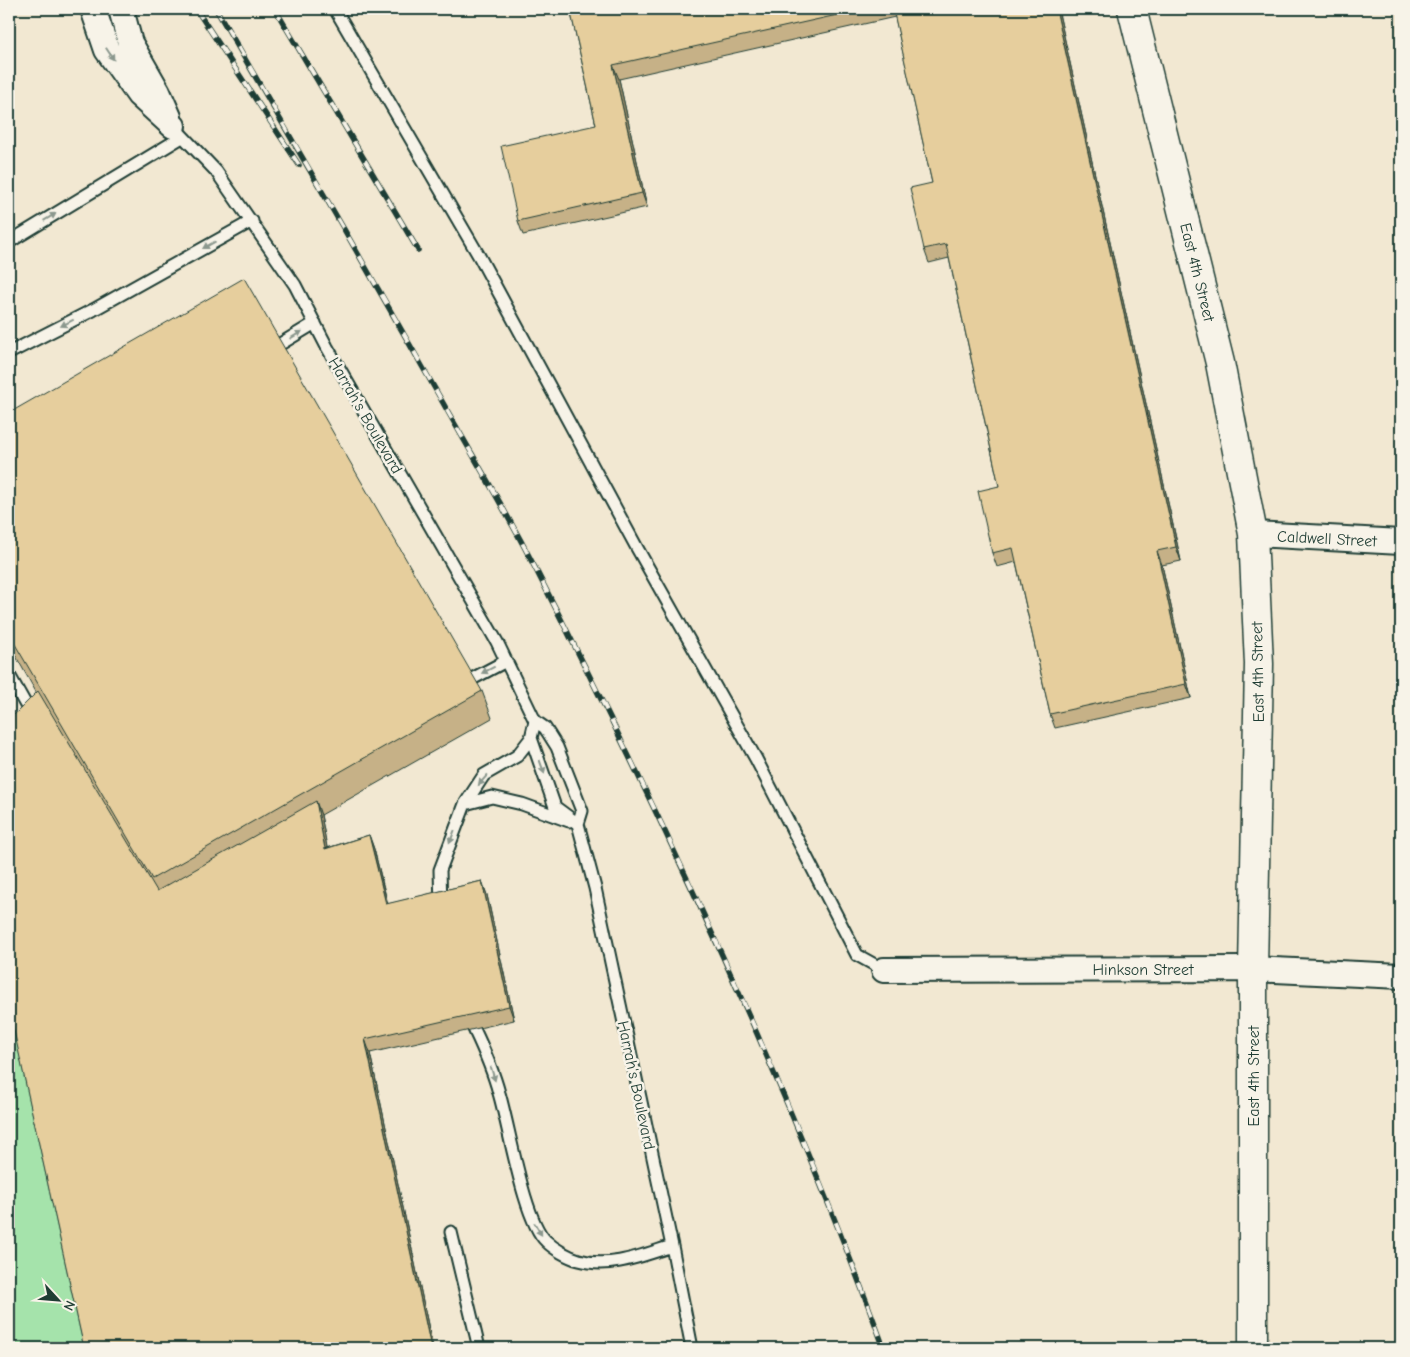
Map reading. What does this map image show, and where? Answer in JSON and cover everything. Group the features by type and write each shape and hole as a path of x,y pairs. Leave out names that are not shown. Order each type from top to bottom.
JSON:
{"main road":[{"name":"East 4th Street","path":"1132,9 1220,362 1252,534 1259,664 1253,969 1253,1348"}],"street":[{"name":"Harrah's Boulevard","path":"93,9 106,50 139,95 177,131"},
{"name":"Harrah's Boulevard","path":"121,9 130,42 177,131"},
{"name":"Caldwell Street","path":"1252,534 1401,542"},
{"name":"Hinkson Street","path":"884,970 1253,969 1401,976"}],"lane":[{"path":"335,9 479,256 637,548 756,759 857,955 884,970"},
{"name":"Harrah's Boulevard","path":"177,131 216,171 295,285 315,324 506,661 534,721 546,728 557,747 582,811 578,824 595,888 692,1348"},
{"path":"9,242 177,131"},
{"path":"9,353 93,310 252,221"},
{"path":"277,346 315,324"},
{"path":"470,680 506,661"},
{"path":"9,675 32,716"},
{"path":"441,906 440,870 465,804 484,775 517,756 531,738 534,721"},
{"path":"531,738 555,807 578,824"},
{"path":"465,804 492,797 522,804 578,824"},
{"path":"474,1029 490,1064 500,1093 529,1210 535,1225 545,1241 580,1260 602,1263 632,1259 672,1246"},
{"path":"451,1232 479,1348"}],"green space":[{"path":"9,1007 84,1348 9,1348"}],"building":[{"path":"570,9 864,9 613,65 642,193 518,221 501,146 596,125"},
{"path":"893,9 1056,9 1176,547 1157,551 1186,684 1050,714 1013,548 992,553 978,491 999,486 946,244 924,249 910,188 932,183"},
{"path":"244,278 482,691 152,879 9,634 9,413"},
{"path":"38,691 157,891 316,801 325,849 369,835 386,904 482,881 509,1006 365,1039 431,1348 84,1348 9,1008 9,720"}],"railway":[{"path":"196,9 299,165"},
{"path":"216,9 496,496 579,655 674,849 763,1047 805,1146 884,1348"},
{"path":"275,9 418,250"}]}
